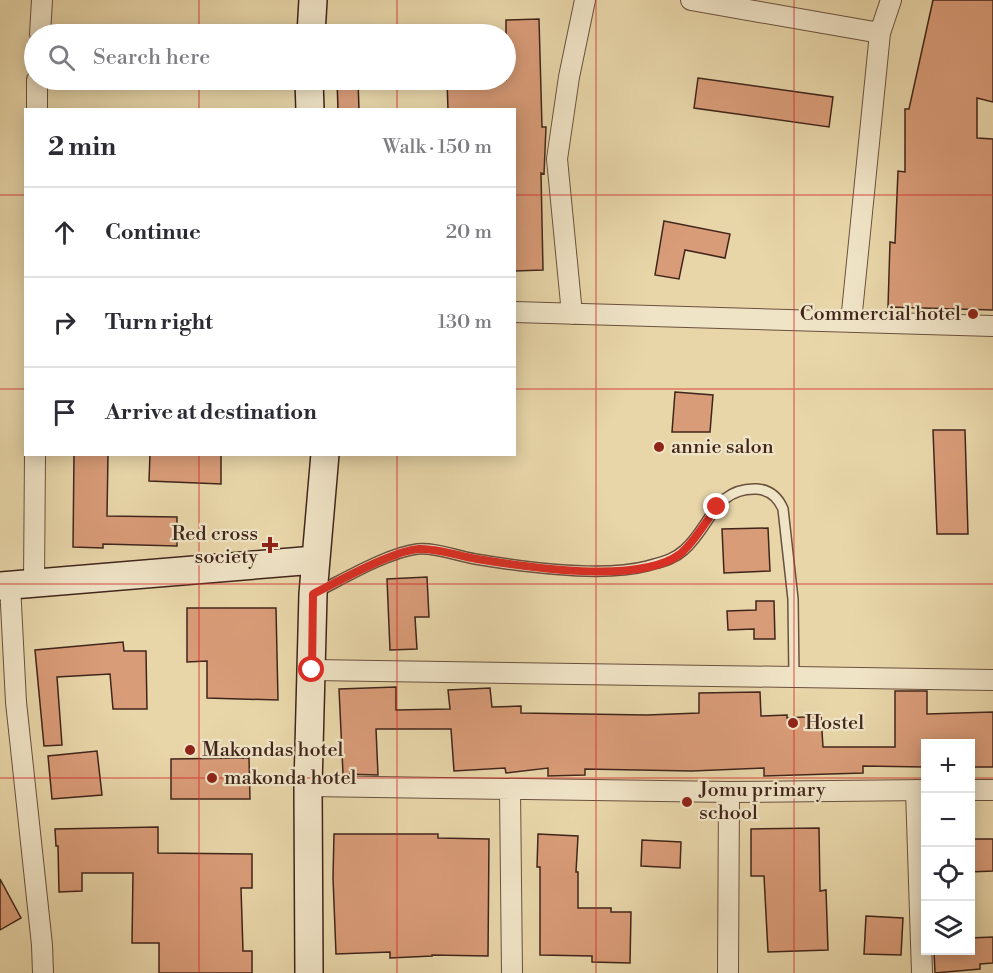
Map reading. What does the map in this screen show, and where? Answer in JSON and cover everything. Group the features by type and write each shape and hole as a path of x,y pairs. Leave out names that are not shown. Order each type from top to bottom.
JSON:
{"street":[{"path":"40,24 42,0"},
{"path":"312,24 313,0"},
{"path":"572,314 558,159 569,77 585,0"},
{"path":"691,0 880,33"},
{"path":"851,322 880,33 891,0"},
{"path":"37,90 37,108"},
{"path":"309,90 310,108"},
{"path":"516,312 993,326"},
{"path":"35,456 15,585 16,702 43,973"},
{"path":"309,973 308,786 313,594 325,456"},
{"path":"15,585 315,560"},
{"path":"312,670 993,680"},
{"path":"308,786 729,792 921,790"},
{"path":"510,790 513,973"},
{"path":"975,790 993,790"},
{"path":"728,973 729,792"},
{"path":"921,793 922,973"}],"lane":[{"path":"313,594 386,559 419,549 531,567 604,572 643,567 668,560 687,548 717,507 731,493 741,489 759,489 774,494 783,509 793,599 794,677"}],"building":[{"path":"933,0 993,0 993,102 977,98 977,138 993,139 993,310 888,307 890,242 895,243 898,171 905,172 905,109 909,109"},
{"path":"539,19 542,127 546,127 544,174 541,173 543,270 516,271 516,108 448,108 447,90 516,90 516,24 506,24 506,20"},
{"path":"698,78 833,97 829,127 694,108"},
{"path":"337,90 358,90 359,108 338,108"},
{"path":"664,221 730,234 725,258 685,250 679,279 655,275"},
{"path":"675,392 713,395 710,432 672,432"},
{"path":"933,430 965,430 968,534 937,534"},
{"path":"74,456 108,456 107,516 177,517 177,546 103,544 103,548 73,547"},
{"path":"150,456 221,456 221,484 149,481"},
{"path":"768,528 770,571 724,573 722,529"},
{"path":"427,577 429,617 415,617 417,649 390,650 387,579"},
{"path":"756,601 774,601 775,639 754,639 754,629 728,630 727,611 756,610"},
{"path":"187,608 276,608 278,700 207,698 207,661 187,662"},
{"path":"123,642 124,651 146,651 147,709 113,709 110,674 57,677 62,745 44,746 35,650"},
{"path":"396,687 396,710 450,709 448,690 490,688 492,707 521,706 521,713 647,715 699,713 699,693 760,692 761,716 787,715 787,718 821,716 823,747 895,747 895,691 927,691 927,714 993,712 993,767 975,767 975,739 921,739 921,767 863,766 863,773 764,776 764,768 692,771 585,769 585,775 548,776 548,768 506,773 505,768 454,771 451,729 376,729 378,775 343,774 339,689"},
{"path":"97,751 102,795 52,799 48,756"},
{"path":"249,758 250,799 171,799 171,759"},
{"path":"158,827 158,853 252,854 252,888 241,888 243,951 252,951 252,973 159,973 159,943 132,943 133,873 82,873 82,891 59,892 58,846 56,846 55,829"},
{"path":"819,828 820,891 826,890 828,950 768,952 764,876 751,876 751,829"},
{"path":"334,834 438,834 438,838 489,839 488,956 432,955 390,958 390,952 336,954"},
{"path":"538,834 578,836 576,872 578,872 578,908 611,908 611,912 631,912 630,963 592,962 592,956 540,955"},
{"path":"975,839 993,839 993,871 975,872"},
{"path":"642,840 681,842 680,868 641,866"},
{"path":"0,879 21,918 0,930"},
{"path":"866,916 903,918 901,955 864,954"},
{"path":"993,937 993,963 980,964 980,969 935,973 934,955 975,955 975,938"}],"place":[{"name":"Commercial hotel","path":"973,314"},
{"name":"annie salon","path":"659,447"},
{"name":"Red cross society","path":"270,545"},
{"name":"Hostel","path":"793,723"},
{"name":"Makondas hotel","path":"190,750"},
{"name":"makonda hotel","path":"212,778"},
{"name":"Jomu primary school","path":"687,802"}],"route":[{"path":"312,670 313,594 386,559 419,549 531,567 604,572 643,567 668,560 687,548 717,507"}]}
